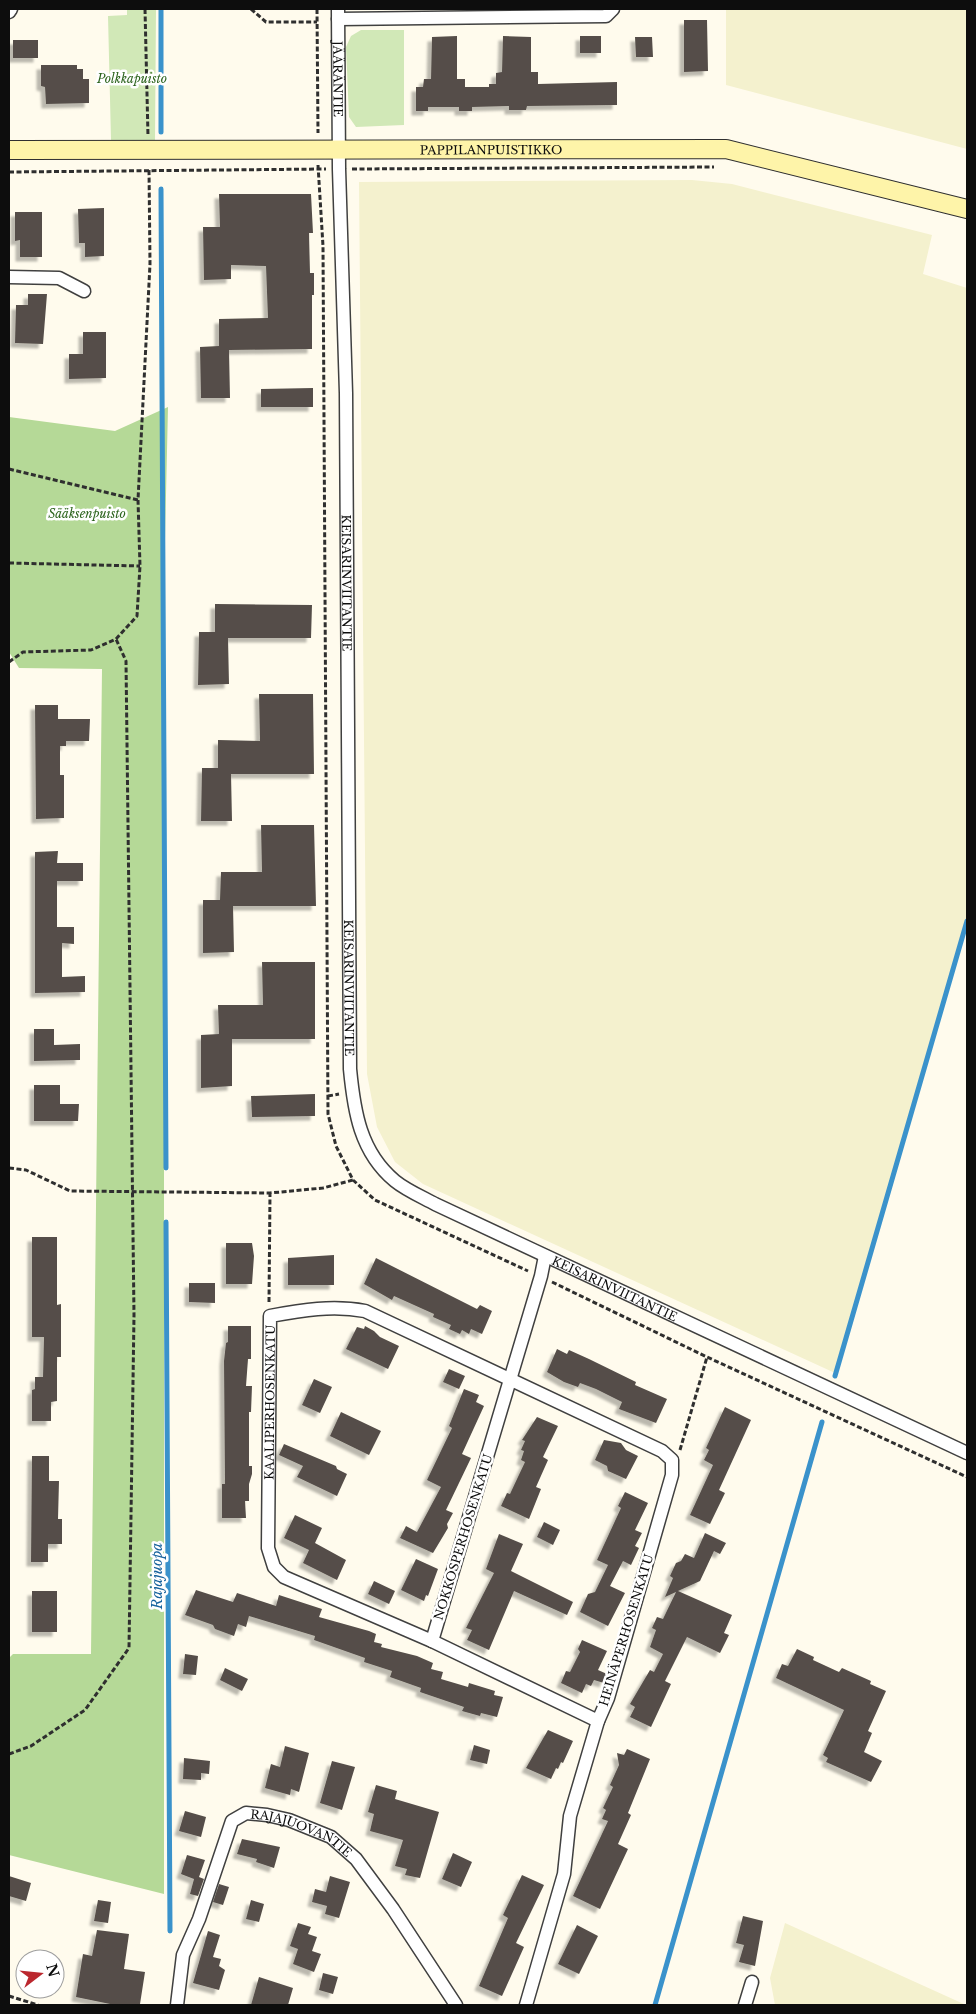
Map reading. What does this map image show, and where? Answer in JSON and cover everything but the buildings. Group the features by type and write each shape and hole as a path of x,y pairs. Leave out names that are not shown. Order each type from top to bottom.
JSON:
{"street":[{"path":"338,14 440,13 606,16 613,9"},
{"name":"JÄÄRÄNTIE","path":"338,14 339,148"},
{"name":"PAPPILANPUISTIKKO","path":"9,150 318,148 726,149 967,210"},
{"name":"KEISARINVIITANTIE","path":"339,148 346,393 350,1040 354,1111 366,1146 380,1167 396,1182 435,1204 967,1453"},
{"path":"9,277 59,278 84,291"},
{"name":"NOKKOSPERHOSENKATU","path":"432,1641 541,1276 545,1256"},
{"name":"KAALIPERHOSENKATU","path":"432,1641 284,1576 274,1567 268,1548 270,1316 300,1310 347,1308 365,1311 510,1378"},
{"path":"510,1378 662,1451 672,1460"},
{"name":"HEINÄPERHOSENKATU","path":"526,2005 564,1874 570,1816 598,1721 608,1698 672,1475 672,1460"},
{"path":"432,1641 598,1721"},
{"name":"RAJAJUOVANTIE","path":"178,2005 183,1955 199,1919 232,1821 246,1813 289,1820 331,1837 356,1859 393,1909 456,2005"},
{"path":"745,2005 752,1982"}],"path":[{"path":"9,662 23,652 91,650 116,639 138,616 140,566 138,500 150,264 145,9"},
{"path":"251,9 266,22 317,22"},
{"path":"317,9 318,169 323,246 328,1114 336,1146 353,1180 375,1200 541,1276 707,1357 967,1477"},
{"path":"9,172 722,167"},
{"path":"9,469 138,500"},
{"path":"9,564 140,566"},
{"path":"9,1754 31,1746 85,1710 129,1648 134,1192 126,660 116,639"},
{"path":"9,1168 26,1170 70,1191 270,1193 322,1188 353,1180"},
{"path":"270,1193 268,1296 270,1316"},
{"path":"672,1460 682,1447 707,1357"},
{"path":"9,1996 38,2005"}],"shaded area":[{"path":"726,9 967,9 967,149 726,85"},
{"path":"692,180 732,184 932,235 923,274 967,288 967,921 835,1373 423,1184 395,1162 377,1127 367,1074 359,182"},
{"path":"785,1923 966,2005 775,2005 770,1978"}],"green space":[{"name":"Polkkapuisto","path":"127,9 156,9 155,140 111,140 108,16 127,15"},
{"path":"361,30 404,30 404,125 356,127 349,117 346,47 351,36"},
{"name":"Sääksenpuisto","path":"168,407 164,583 164,1894 9,1855 9,1658 13,1654 91,1654 102,669 19,668 9,652 9,417 115,431"}],"waterway":[{"path":"161,9 161,132"},
{"path":"161,189 166,1168"},
{"path":"835,1376 967,921"},
{"name":"Rajajuopa","path":"166,1222 170,1931"},
{"path":"655,2005 822,1422"}]}
